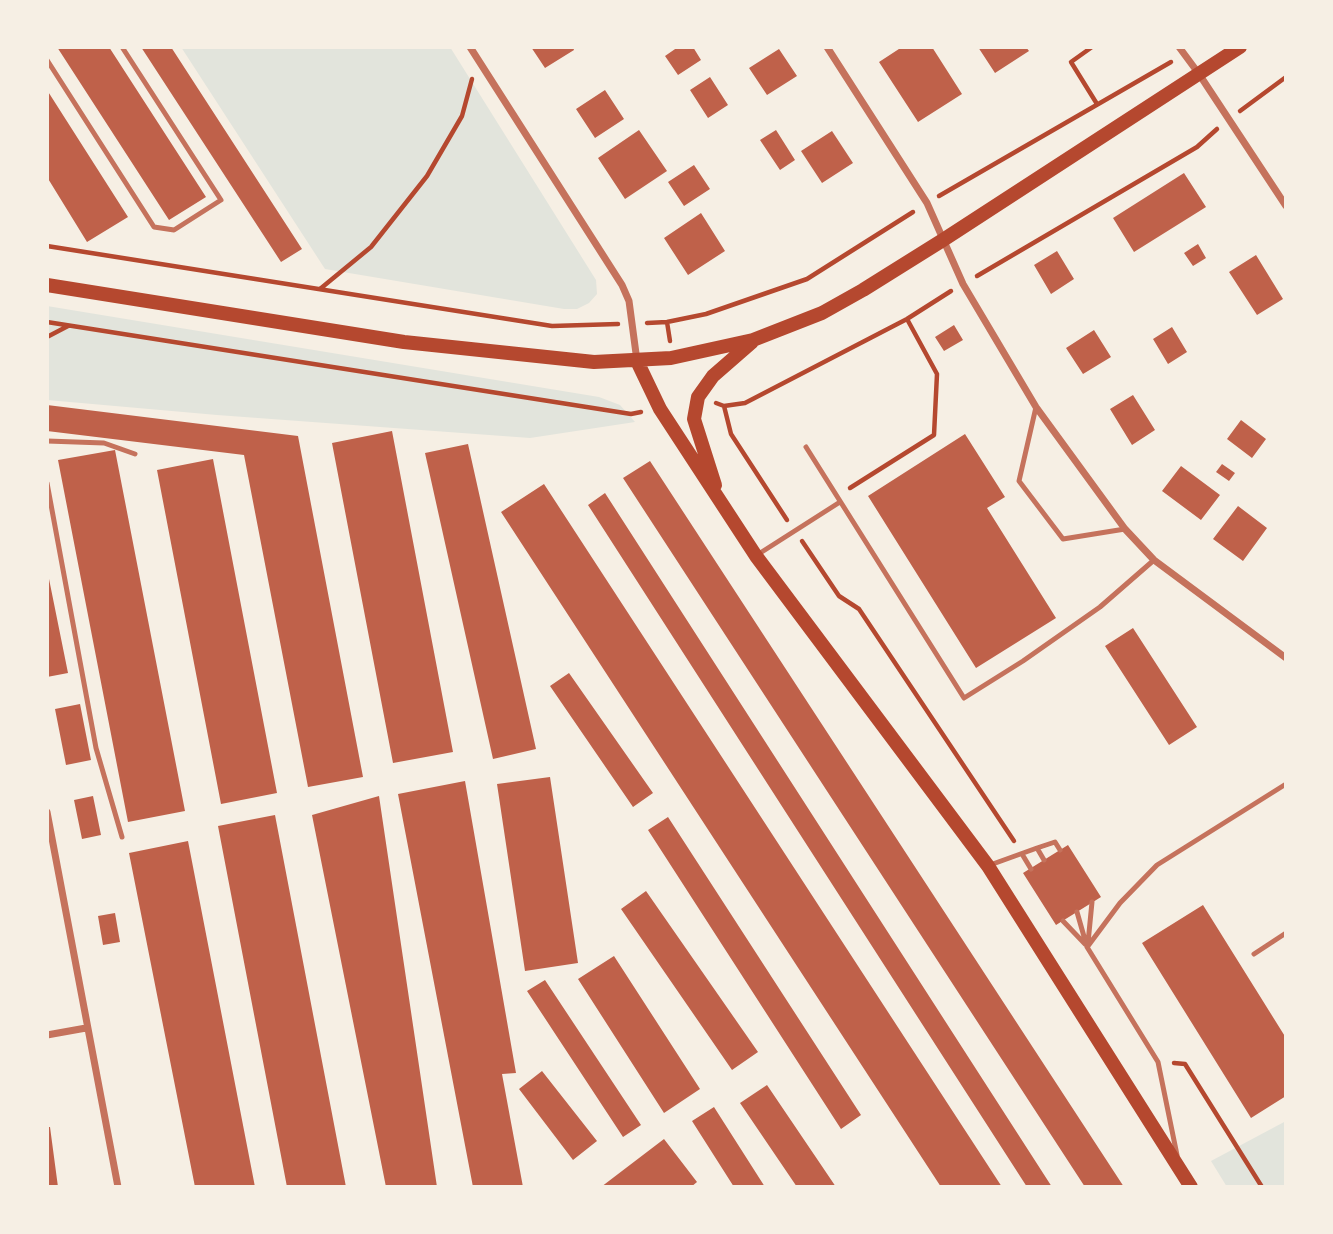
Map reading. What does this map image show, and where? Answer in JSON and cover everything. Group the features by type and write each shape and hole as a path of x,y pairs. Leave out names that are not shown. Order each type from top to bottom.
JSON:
{"main road":[{"path":"47,285 404,342 594,362 671,358 753,340 822,313 943,240 1240,47"},
{"path":"721,503 694,419 698,397 713,376 753,340"},
{"path":"637,361 660,409 756,556 988,866 1191,1187"}],"street":[{"path":"470,47 622,285 629,301 637,361"},
{"path":"827,47 927,203 963,284 1036,407 1125,529 1154,560 1286,658"},
{"path":"1181,51 1229,118 1286,206"},
{"path":"47,812 118,1187"},
{"path":"47,1035 86,1028"}],"lane":[{"path":"47,60 154,227 174,230 221,200 122,47"},
{"path":"1036,407 1019,481 1063,539 1125,529"},
{"path":"47,441 104,443 135,454"},
{"path":"806,447 964,698 1100,607 1154,560"},
{"path":"47,483 96,748 122,838"},
{"path":"756,556 840,502"},
{"path":"1087,947 1120,903 1157,864 1286,784"},
{"path":"988,866 1055,842 1060,850"},
{"path":"1037,848 1044,860"},
{"path":"1022,854 1031,869"},
{"path":"1087,947 1093,902"},
{"path":"1077,912 1087,947"},
{"path":"1063,921 1087,947 1158,1062 1180,1169"},
{"path":"1254,954 1286,933"}],"path":[{"path":"1092,47 1071,62 1097,104"},
{"path":"47,246 552,326 667,322 706,314 807,279 927,203 1097,104 1181,51"},
{"path":"320,289 371,247 427,176 462,116 478,60"},
{"path":"1022,854 859,609 839,596 794,530 731,434 724,407 745,403 907,319 1197,147 1229,118 1286,77"},
{"path":"840,502 844,492 934,435 937,374 907,319"},
{"path":"47,322 631,414"},
{"path":"47,337 69,326"},
{"path":"1158,1062 1185,1064 1262,1187"}],"shaded area":[{"path":"181,47 450,47 596,280 597,294 589,303 577,309 564,309 325,269"},
{"path":"47,306 599,397 620,405 635,422 530,438 47,400"},
{"path":"1286,1121 1286,1187 1227,1187 1211,1161"}],"building":[{"path":"57,47 109,47 206,197 169,220"},
{"path":"141,47 171,47 302,249 281,262"},
{"path":"531,47 573,47 574,50 545,68"},
{"path":"678,47 693,47 701,60 678,75 665,56"},
{"path":"902,47 932,47 962,94 918,122 879,62"},
{"path":"978,47 1026,47 1029,51 995,73"},
{"path":"779,49 797,76 767,95 749,68"},
{"path":"710,77 728,105 708,118 690,90"},
{"path":"47,90 128,217 87,242 47,177"},
{"path":"605,90 624,119 595,138 576,109"},
{"path":"639,130 667,171 625,199 598,158"},
{"path":"776,130 795,160 780,170 760,140"},
{"path":"832,131 853,163 822,183 801,151"},
{"path":"694,165 710,189 684,206 668,182"},
{"path":"1184,173 1206,207 1134,252 1113,218"},
{"path":"701,213 725,251 688,275 664,238"},
{"path":"1198,244 1206,258 1193,266 1184,253"},
{"path":"1057,251 1074,279 1051,294 1034,265"},
{"path":"1256,255 1283,299 1257,315 1229,272"},
{"path":"954,325 963,340 944,351 935,337"},
{"path":"1172,327 1187,352 1168,364 1153,339"},
{"path":"1094,330 1111,357 1083,374 1066,348"},
{"path":"1133,395 1155,430 1132,445 1110,409"},
{"path":"47,405 298,436 363,777 308,787 244,455 47,431"},
{"path":"1241,420 1266,439 1252,458 1227,439"},
{"path":"392,431 453,752 393,763 332,443"},
{"path":"965,434 1005,497 987,508 1056,618 976,668 868,496"},
{"path":"468,444 536,749 493,759 425,453"},
{"path":"115,450 185,811 128,822 58,460"},
{"path":"213,459 277,793 221,804 157,470"},
{"path":"650,461 1124,1187 1085,1187 623,478"},
{"path":"1222,464 1235,473 1229,481 1216,472"},
{"path":"1181,466 1220,495 1201,520 1162,491"},
{"path":"544,484 1002,1187 941,1187 501,512"},
{"path":"605,493 1052,1187 1027,1187 588,505"},
{"path":"1238,506 1267,528 1243,561 1213,539"},
{"path":"47,569 68,673 47,677"},
{"path":"1133,628 1197,727 1169,745 1105,646"},
{"path":"569,673 653,793 633,807 550,686"},
{"path":"80,704 91,760 66,765 55,709"},
{"path":"550,777 578,963 525,971 497,784"},
{"path":"465,781 516,1073 502,1074 523,1187 473,1187 398,794"},
{"path":"93,796 101,835 82,839 74,800"},
{"path":"379,796 437,1187 386,1187 312,815"},
{"path":"275,815 346,1187 287,1187 218,826"},
{"path":"668,817 861,1115 841,1129 648,830"},
{"path":"188,841 255,1187 195,1187 129,853"},
{"path":"1068,845 1101,897 1056,925 1023,873"},
{"path":"646,891 758,1052 732,1070 621,909"},
{"path":"1203,905 1286,1038 1286,1096 1251,1118 1142,943"},
{"path":"115,913 120,942 103,945 98,916"},
{"path":"614,956 700,1089 664,1113 578,979"},
{"path":"545,980 641,1125 623,1137 527,991"},
{"path":"542,1071 597,1141 573,1160 519,1089"},
{"path":"767,1085 836,1187 797,1187 740,1103"},
{"path":"714,1107 765,1187 734,1187 692,1121"},
{"path":"47,1127 50,1127 58,1187 47,1187"},
{"path":"664,1139 697,1182 691,1187 601,1187"}]}
